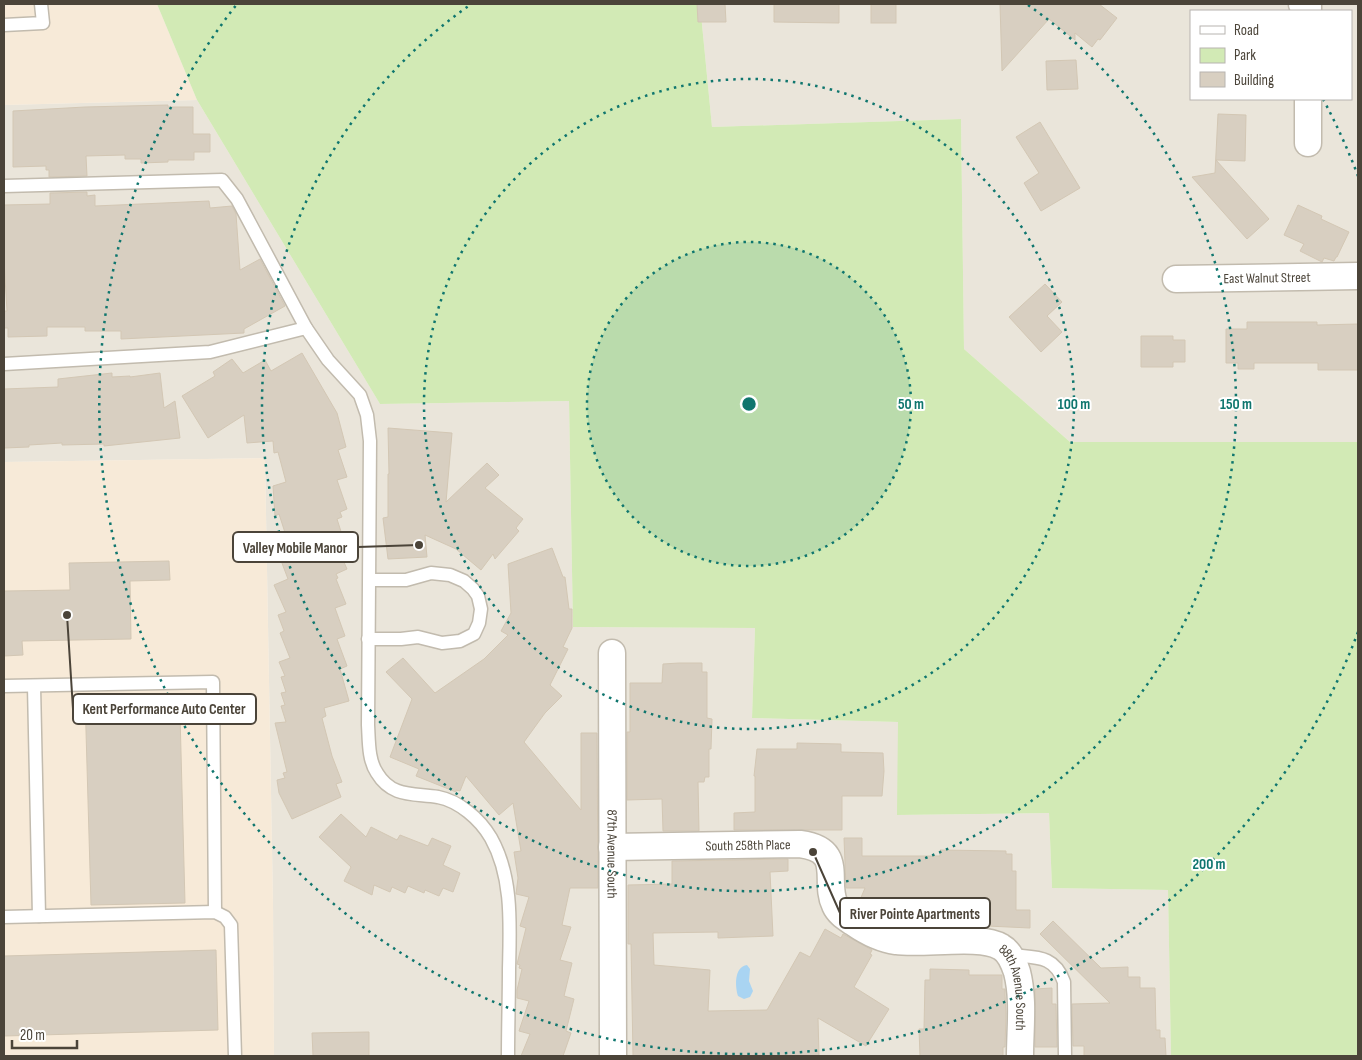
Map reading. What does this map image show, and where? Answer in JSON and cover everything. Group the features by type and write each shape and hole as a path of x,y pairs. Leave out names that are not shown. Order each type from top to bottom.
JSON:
{"street":[{"path":"1308,100 1308,143"},
{"name":"East Walnut Street","path":"1176,279 1358,276"},
{"name":"87th Avenue South","path":"612,653 613,1056"},
{"name":"South 258th Place","path":"612,847 800,844 811,846 820,851 829,863 832,897 838,910 874,936 914,943 976,941"},
{"name":"88th Avenue South","path":"976,941 994,943 1010,954 1020,988 1020,1056"}],"lane":[{"path":"4,25 44,23 42,4"},
{"path":"4,186 222,180 237,199 306,328 324,355 360,394 368,415 370,455 369,746 376,773 389,786 405,794 443,798 462,808 485,829 499,856 507,889 509,921 508,1056"},
{"path":"4,364 210,352 306,328"},
{"path":"368,640 401,640 418,637 442,643 460,641 474,634 479,623 481,610 478,596 473,589 464,581 450,575 431,573 418,575 406,580 370,580"},
{"path":"4,686 213,682 214,912"},
{"path":"34,686 39,916"},
{"path":"4,917 214,912 225,917 231,925 235,1056"},
{"path":"1010,954 1043,959 1054,964 1061,972 1064,982 1065,1056"}],"shaded area":[{"path":"4,4 157,4 197,100 4,105"},
{"path":"700,4 1358,4 1358,442 1070,442 964,349 961,119 712,127"},
{"path":"197,100 380,404 569,401 573,627 755,628 752,718 898,722 898,815 1049,813 1052,888 1168,890 1171,1056 274,1056 265,458 4,462 4,105"},
{"path":"265,458 274,1056 4,1056 4,462"}],"green space":[{"path":"157,4 700,4 712,127 961,119 964,349 1070,442 1358,442 1358,1056 1171,1056 1168,890 1052,888 1049,813 897,815 898,722 752,718 755,628 573,627 569,401 380,404 197,100"}],"water":[{"path":"747,965 750,969 749,981 753,991 750,997 744,999 738,996 736,978 740,969"}],"building":[{"path":"697,4 725,4 726,22 698,22"},
{"path":"774,4 839,4 839,23 774,22"},
{"path":"871,4 896,4 896,23 871,23"},
{"path":"1000,4 1099,4 1117,18 1092,47 1075,33 1075,40 1049,19 1002,71"},
{"path":"1076,60 1078,89 1047,90 1046,61"},
{"path":"168,105 168,107 193,107 193,134 210,134 210,152 194,152 194,160 141,163 141,159 125,159 125,155 86,156 87,176 49,177 49,170 46,170 46,166 13,167 13,111"},
{"path":"1218,114 1246,115 1245,161 1216,160 1269,219 1247,239 1192,177 1215,173"},
{"path":"1040,122 1080,188 1041,211 1024,183 1039,173 1016,137"},
{"path":"87,192 87,196 95,195 95,206 209,201 210,208 232,206 236,214 240,270 260,259 285,306 244,329 244,333 121,339 121,331 85,331 85,327 47,327 47,336 8,337 8,328 4,328 4,311 7,311 4,261 4,205 50,204 50,193"},
{"path":"1298,205 1322,216 1321,219 1349,232 1334,261 1324,258 1322,262 1300,251 1304,244 1284,235"},
{"path":"1045,284 1062,302 1047,316 1062,332 1041,352 1009,317"},
{"path":"1247,322 1317,322 1317,325 1358,324 1358,370 1318,370 1318,363 1254,363 1254,369 1238,369 1238,363 1226,363 1226,329 1247,329"},
{"path":"1141,336 1173,336 1173,340 1185,340 1185,362 1173,362 1173,367 1141,367"},
{"path":"302,353 337,413 346,447 338,450 347,477 337,480 347,509 340,512 342,517 337,519 344,541 336,544 347,569 336,574 338,578 336,579 346,604 335,608 345,636 337,639 347,666 340,669 349,701 324,708 326,716 322,718 332,756 342,782 336,784 341,797 292,819 279,793 277,780 285,778 283,773 287,772 275,723 286,722 281,706 285,705 281,693 286,692 281,677 285,676 279,662 290,658 280,633 284,631 278,615 286,612 274,585 288,579 277,550 289,545 279,514 275,516 273,486 286,482 278,452 274,453 273,441 247,443 244,415 208,438 182,396 215,376 213,372 232,359 243,373 265,360 271,371"},
{"path":"112,373 112,377 130,377 160,373 164,408 175,401 180,438 104,446 104,444 62,445 62,443 4,448 4,389 58,387 58,379"},
{"path":"388,428 452,433 446,502 487,463 499,475 485,488 523,519 516,528 519,531 495,559 493,554 481,570 456,549 425,535 427,557 388,559 383,518 388,517"},
{"path":"552,548 563,577 565,577 569,609 572,609 572,628 563,647 568,649 550,685 562,696 545,713 524,742 581,810 581,733 597,733 598,888 570,888 562,925 571,927 560,960 572,963 564,996 574,999 566,1031 571,1033 563,1056 521,1056 530,1034 519,1031 529,1001 517,998 522,969 517,964 526,928 520,926 529,897 516,894 518,878 514,852 521,851 513,803 499,815 466,776 460,791 456,790 456,792 416,776 419,769 390,757 412,699 386,672 403,658 435,693 484,659 508,635 501,631 511,613 508,564"},
{"path":"169,561 170,580 130,581 131,639 22,641 23,655 4,656 4,591 70,590 69,563"},
{"path":"702,663 702,672 707,672 707,718 712,719 711,749 709,749 709,777 705,777 704,782 698,782 699,831 663,831 662,799 627,800 627,732 630,732 630,683 662,683 663,664"},
{"path":"160,694 160,714 180,714 185,903 91,905 85,696"},
{"path":"797,743 841,744 841,752 883,753 882,796 842,796 842,830 734,830 734,813 755,812 754,776 757,749 797,749"},
{"path":"341,814 366,837 371,827 397,840 400,835 428,846 432,838 451,846 443,865 460,873 453,892 443,888 439,896 425,890 424,893 408,886 405,893 392,887 390,892 374,885 372,895 344,881 351,867 319,837"},
{"path":"844,838 862,838 862,856 940,856 940,850 1006,851 1006,854 1012,854 1012,871 1016,871 1016,910 1030,910 1030,928 966,925 908,927 880,921 857,907 865,888 846,888"},
{"path":"788,859 788,871 770,872 773,936 718,938 718,932 653,933 654,965 710,970 708,1011 767,1010 800,952 810,957 825,929 841,938 843,934 872,950 870,954 872,955 854,987 889,1009 866,1046 818,1018 819,1056 633,1056 631,944 628,944 628,885 672,884 672,861"},
{"path":"1053,921 1101,968 1128,967 1128,977 1140,977 1140,988 1155,988 1156,1030 1160,1030 1160,1038 1165,1038 1166,1056 1084,1056 1084,1046 1073,1046 1072,1004 1110,1003 1040,934"},
{"path":"216,950 218,1030 4,1036 4,956"},
{"path":"930,969 969,970 969,975 1002,975 1002,989 1005,989 1006,1014 1003,1056 920,1056 919,1029 924,1029 925,980 930,980"},
{"path":"1052,988 1052,1004 1056,1004 1057,1047 1035,1047 1035,989"},
{"path":"369,1032 369,1056 313,1056 312,1033"}],"place":[{"name":"Valley Mobile Manor","path":"419,545"},
{"name":"Kent Performance Auto Center","path":"67,615"},
{"name":"River Pointe Apartments","path":"813,852"}]}
